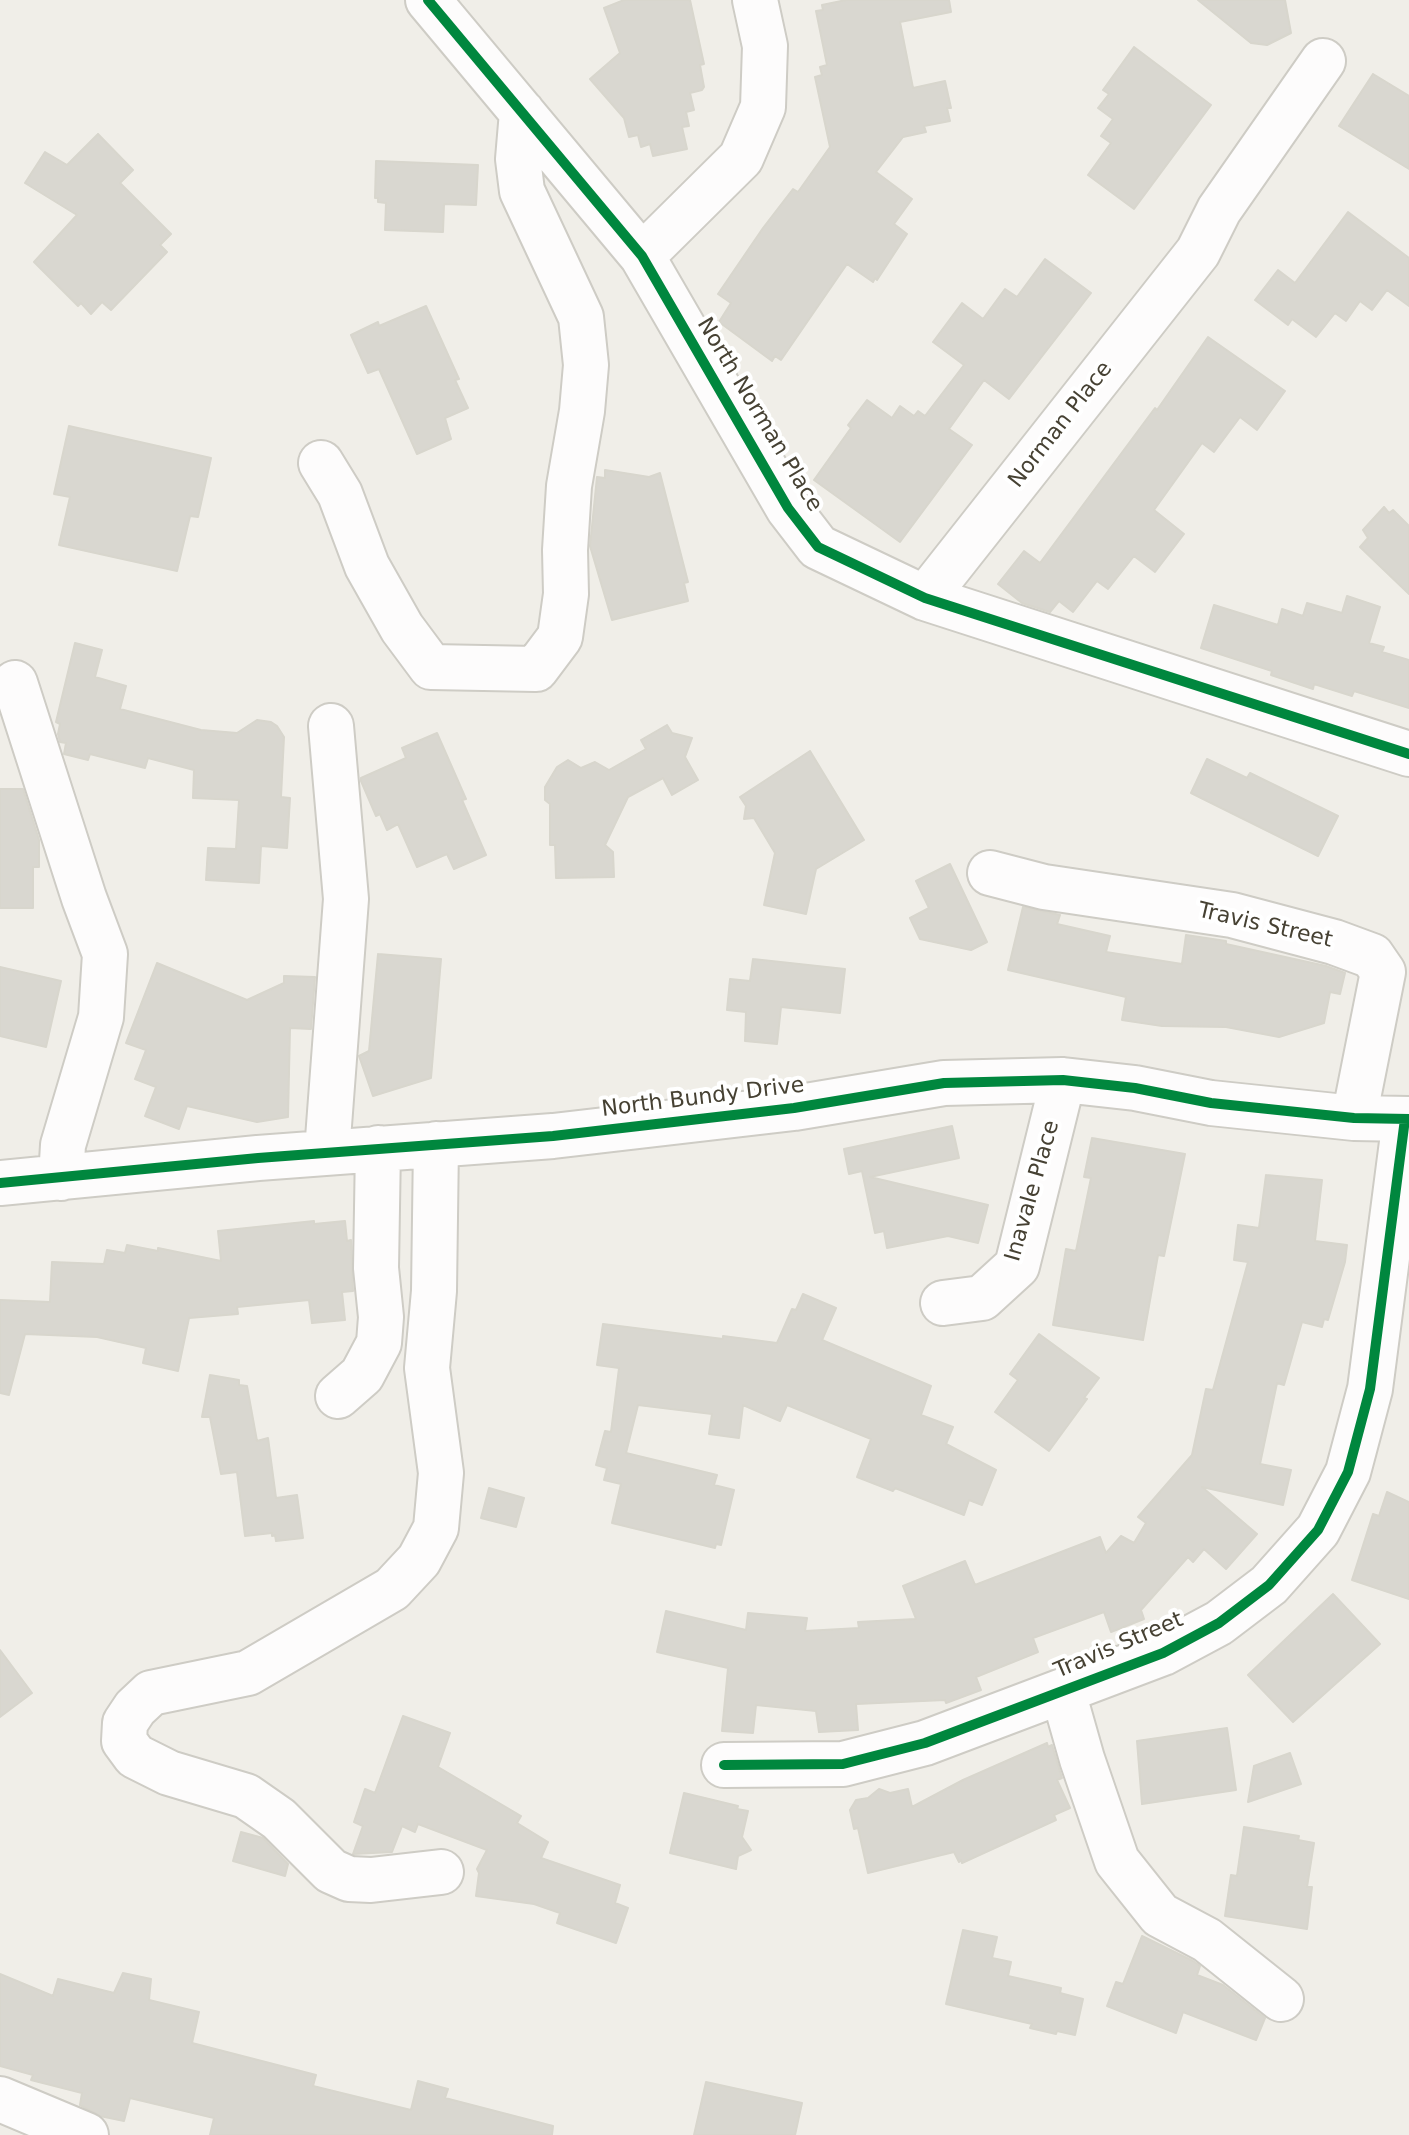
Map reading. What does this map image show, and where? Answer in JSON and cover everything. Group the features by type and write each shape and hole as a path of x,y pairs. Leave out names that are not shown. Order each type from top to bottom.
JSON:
{"street":[{"name":"North Norman Place","path":"428,0 642,256 788,508 818,547 925,598 1409,754"},
{"path":"642,256 741,158 763,107 765,46 755,0"},
{"name":"Norman Place","path":"925,598 1198,252 1219,210 1323,61"},
{"path":"321,463 340,494 367,566 402,628 431,667 536,669 560,637 566,594 569,486 582,411 586,365 581,317 522,191 518,159 522,112"},
{"path":"15,683 105,954 101,1017 63,1145 61,1178"},
{"path":"327,1152 346,899 331,726"},
{"name":"Travis Street","path":"990,873 1044,887 1232,915 1334,942 1372,956 1383,972 1354,1118"},
{"name":"North Bundy Drive","path":"0,1183 327,1152 553,1136 794,1108 944,1083 1063,1080 1135,1088 1211,1103 1354,1118 1407,1119"},
{"name":"Inavale Place","path":"943,1303 982,1298 1017,1266 1063,1080"},
{"name":"Travis Street","path":"724,1765 843,1764 925,1743 1163,1653 1219,1623 1269,1585 1318,1530 1348,1472 1370,1389 1407,1119"},
{"path":"436,1144 434,1291 427,1368 441,1473 436,1528 419,1560 392,1589 248,1673 151,1693 125,1723 124,1741 135,1756 169,1773 246,1796 279,1819 331,1871 349,1879 371,1880 441,1872"},
{"path":"338,1396 362,1375 379,1343 381,1317 376,1268 378,1148"},
{"path":"1063,1692 1117,1861 1160,1915 1207,1940 1281,1999"},
{"path":"0,2099 86,2135"}],"building":[{"path":"624,0 690,0 704,64 700,65 704,87 690,93 694,110 686,112 689,126 682,127 687,149 653,156 650,144 641,147 638,135 629,137 624,118 590,79 620,53 604,8"},
{"path":"846,0 949,0 951,12 900,22 913,88 945,81 951,108 947,108 950,121 924,126 926,132 903,137 876,172 912,199 894,224 907,234 877,280 875,278 873,282 847,264 781,360 775,356 772,361 719,322 731,303 718,294 763,228 793,189 798,192 830,147 815,77 822,75 820,67 827,65 816,11 823,10 822,5"},
{"path":"1198,0 1285,0 1291,33 1267,45 1251,43"},
{"path":"1134,47 1211,105 1134,209 1088,175 1111,143 1101,136 1113,119 1098,108 1109,94 1103,90"},
{"path":"1373,74 1409,96 1409,169 1339,126"},
{"path":"98,134 133,170 120,183 171,234 160,245 167,252 111,310 102,302 91,314 81,303 78,306 34,262 77,215 25,183 45,152 67,165"},
{"path":"376,161 478,165 476,205 444,204 443,232 385,230 386,203 378,202 375,198"},
{"path":"1348,212 1409,258 1409,306 1387,290 1372,310 1360,301 1346,321 1335,313 1316,337 1292,319 1288,325 1255,300 1278,270 1295,283"},
{"path":"1045,259 1091,293 1009,399 984,380 949,429 972,445 900,542 814,480 867,400 892,418 900,406 914,416 918,411 925,416 964,365 933,342 962,303 983,319 1005,289 1017,297"},
{"path":"426,306 459,379 455,380 468,408 445,418 451,439 417,454 379,369 368,373 351,335"},
{"path":"1208,337 1285,391 1257,430 1240,417 1214,452 1202,443 1154,510 1184,534 1155,572 1134,556 1108,589 1097,581 1073,612 1059,601 1050,612 1022,603 998,584 1024,551 1040,563 1155,408 1157,410"},
{"path":"69,426 211,458 198,517 190,516 177,571 59,545 70,497 54,494"},
{"path":"605,470 649,477 660,473 688,582 684,583 688,601 612,620 590,546 597,477 605,478"},
{"path":"1384,507 1389,513 1393,510 1409,526 1409,594 1360,547 1368,538 1363,530"},
{"path":"1347,596 1380,607 1369,643 1384,647 1382,652 1409,660 1409,708 1354,691 1352,696 1314,684 1313,689 1271,675 1272,671 1201,648 1214,605 1278,625 1282,609 1303,616 1307,603 1342,613"},
{"path":"75,643 102,650 95,677 126,686 120,709 201,730 237,733 257,720 277,726 284,737 281,797 290,798 287,848 261,846 259,883 206,880 208,848 236,849 239,800 193,798 194,770 148,758 145,768 90,754 88,760 64,754 66,743 60,742 60,724 56,722"},
{"path":"667,725 672,733 692,738 685,757 698,780 672,795 663,778 628,797 605,845 613,852 614,877 556,878 555,845 550,845 550,804 545,800 545,787 557,767 568,760 581,768 595,762 609,770 646,749 641,740"},
{"path":"437,733 486,855 454,869 447,854 417,867 398,824 387,830 380,814 376,816 361,781 361,778 406,758 402,748"},
{"path":"810,751 864,840 816,869 806,914 764,905 775,853 754,818 744,819 746,806 740,797"},
{"path":"1207,759 1247,778 1250,773 1338,816 1318,856 1191,793"},
{"path":"0,789 23,789 39,840 39,867 33,867 33,908 0,908"},
{"path":"950,864 987,942 971,950 920,939 910,918 929,908 916,881"},
{"path":"1023,907 1060,915 1057,924 1110,936 1106,952 1182,964 1186,935 1226,941 1226,944 1326,966 1345,973 1340,994 1330,992 1324,1023 1279,1037 1226,1027 1162,1026 1122,1020 1126,997 1008,970"},
{"path":"378,954 441,959 431,1078 373,1096 359,1056 369,1051"},
{"path":"753,959 845,969 840,1013 781,1007 777,1044 745,1041 746,1012 727,1010 730,979 750,981"},
{"path":"157,963 247,1000 284,983 284,976 315,977 311,1029 290,1028 288,1117 257,1122 187,1106 179,1129 145,1116 156,1087 135,1079 146,1050 126,1043"},
{"path":"0,967 61,981 46,1047 0,1036"},
{"path":"952,1126 959,1158 870,1177 988,1205 978,1243 948,1236 887,1248 884,1231 875,1233 862,1171 849,1174 844,1149"},
{"path":"1092,1138 1185,1154 1164,1256 1158,1255 1143,1340 1053,1325 1066,1249 1076,1251 1091,1178 1084,1177"},
{"path":"1266,1175 1322,1180 1315,1241 1347,1245 1328,1320 1324,1319 1322,1327 1302,1322 1284,1385 1277,1383 1260,1464 1291,1470 1283,1505 1202,1487 1257,1534 1226,1569 1204,1549 1193,1562 1188,1557 1141,1610 1144,1619 1111,1632 1104,1612 1033,1638 1038,1652 976,1677 981,1690 946,1703 945,1700 856,1704 858,1730 819,1732 816,1711 756,1705 753,1733 722,1731 728,1668 657,1652 666,1611 746,1630 748,1613 807,1618 805,1631 859,1628 858,1622 916,1619 903,1586 965,1561 975,1585 1100,1537 1106,1553 1121,1536 1134,1543 1146,1523 1138,1517 1192,1455 1206,1389 1213,1390 1248,1262 1234,1260 1238,1225 1259,1228"},
{"path":"314,1221 314,1224 345,1221 347,1241 351,1240 353,1291 342,1292 345,1320 312,1323 309,1300 237,1307 238,1314 189,1318 178,1371 143,1363 146,1348 97,1337 25,1334 9,1395 0,1393 0,1300 50,1302 52,1262 104,1264 107,1250 125,1253 127,1245 221,1261 218,1231"},
{"path":"803,1294 836,1308 822,1340 931,1386 921,1415 953,1427 946,1444 996,1470 982,1505 969,1500 964,1515 857,1477 871,1439 787,1405 780,1421 743,1405 739,1438 709,1434 712,1414 638,1405 626,1453 717,1475 714,1485 734,1490 721,1545 716,1544 715,1548 612,1523 621,1484 604,1480 607,1468 596,1465 605,1431 611,1432 619,1368 597,1365 603,1324 777,1343 792,1309 796,1310"},
{"path":"1039,1334 1099,1378 1049,1451 995,1412 1018,1380 1010,1374"},
{"path":"210,1375 239,1380 239,1385 247,1386 257,1441 268,1438 276,1498 297,1495 303,1538 276,1541 272,1533 245,1536 237,1472 221,1474 210,1417 202,1417"},
{"path":"489,1488 524,1498 516,1527 481,1518"},
{"path":"1387,1492 1409,1502 1409,1599 1352,1580 1373,1514 1379,1516"},
{"path":"1333,1594 1380,1644 1293,1722 1248,1675"},
{"path":"0,1650 32,1693 0,1717"},
{"path":"403,1716 450,1733 438,1767 521,1816 517,1823 548,1842 541,1858 620,1885 615,1903 628,1908 616,1943 557,1923 560,1913 534,1904 476,1896 477,1869 487,1850 418,1824 415,1832 402,1826 392,1852 353,1854 363,1826 354,1822 365,1789 375,1793"},
{"path":"1227,1728 1236,1790 1142,1804 1137,1741"},
{"path":"1047,1743 1048,1747 1052,1745 1062,1778 1057,1780 1070,1808 1054,1815 1056,1820 962,1863 954,1852 868,1873 858,1828 854,1829 850,1810 856,1800 868,1798 879,1789 890,1793 908,1789 912,1807 963,1780"},
{"path":"1290,1753 1301,1784 1248,1802 1254,1766"},
{"path":"684,1793 748,1811 742,1837 751,1850 738,1856 736,1869 670,1853"},
{"path":"1244,1827 1299,1836 1298,1840 1314,1843 1307,1887 1312,1887 1307,1929 1225,1916 1231,1875 1237,1876"},
{"path":"241,1832 263,1838 288,1864 285,1876 233,1861"},
{"path":"963,1930 997,1937 992,1958 1011,1962 1008,1976 1061,1988 1060,1993 1083,1999 1075,2035 1030,2028 1032,2024 946,2004"},
{"path":"1142,1936 1193,1961 1200,1966 1197,1975 1223,1985 1265,2018 1256,2040 1183,2012 1176,2033 1107,2006 1116,1982 1123,1984"},
{"path":"123,1973 151,1979 149,2000 199,2012 192,2043 316,2075 313,2086 411,2110 418,2081 448,2089 445,2098 553,2126 552,2135 210,2135 214,2118 130,2098 124,2121 100,2116 80,2105 82,2093 31,2080 33,2075 0,2066 0,1974 53,1996 58,1979 114,1993"},
{"path":"706,2082 802,2103 795,2135 694,2135"}],"cycle path":[{"path":"428,0 642,256 788,508 818,547 925,598 1409,754"},
{"path":"0,1183 258,1158 553,1136 794,1108 944,1083 1063,1080 1135,1088 1211,1103 1354,1118 1409,1119"},
{"path":"724,1765 843,1764 925,1743 1163,1653 1219,1623 1269,1585 1318,1530 1348,1472 1370,1389 1405,1119"}]}
